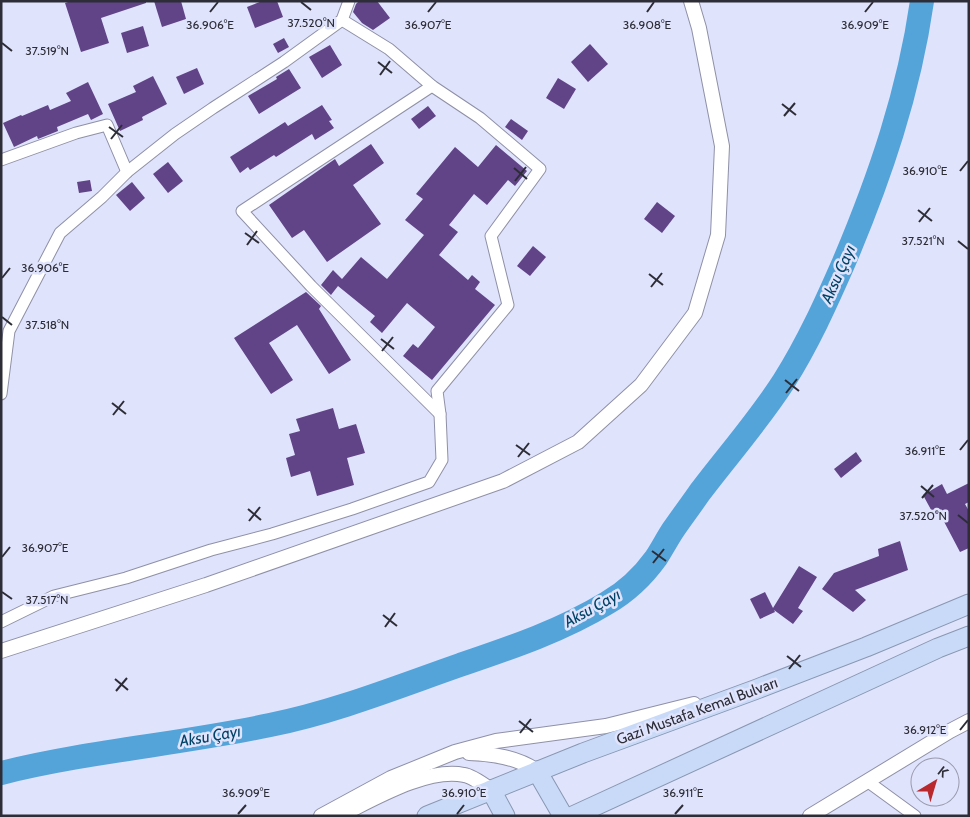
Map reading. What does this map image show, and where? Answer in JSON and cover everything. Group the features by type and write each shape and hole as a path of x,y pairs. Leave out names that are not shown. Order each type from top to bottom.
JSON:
{"highway":[{"name":"Gazi Mustafa Kemal Bulvarı","path":"427,816 583,753 866,647 969,604"},
{"path":"537,771 570,815 938,648 969,636"},
{"path":"492,790 505,816"}],"street":[{"path":"1,394 9,331 60,233 102,197 127,172 183,129 284,62 342,20 350,1"},
{"path":"1,651 206,585 503,481 578,442 641,385 695,313 718,235 722,146 699,28 691,1"},
{"path":"1,622 54,596 126,578 211,550 272,534 429,482 442,460 437,391 508,305 491,236 540,169 480,118 432,86 389,49 342,20"},
{"path":"432,86 242,211 311,286 440,414"},
{"path":"1,160 107,125 127,172"},
{"path":"321,816 391,778 455,752 496,741 606,726 758,689"},
{"path":"810,816 950,730 969,721"},
{"path":"455,752 491,754 520,762 537,771"},
{"path":"339,816 394,789 426,776 465,775 492,790"},
{"path":"867,781 914,816"}],"building":[{"path":"71,1 146,1 146,3 101,18 109,43 81,52 65,3"},
{"path":"154,1 181,1 186,19 162,27"},
{"path":"262,1 277,1 283,17 255,28 247,7"},
{"path":"359,1 377,1 390,18 373,30 362,23 353,12"},
{"path":"143,26 149,46 127,53 121,33"},
{"path":"284,38 289,47 278,53 273,44"},
{"path":"590,44 608,64 588,82 571,62"},
{"path":"330,45 342,65 322,78 309,57"},
{"path":"197,68 204,84 184,94 176,77"},
{"path":"289,69 301,88 259,114 248,96 277,79 276,77"},
{"path":"153,76 167,104 142,117 143,120 120,131 108,104 136,92 133,86"},
{"path":"558,78 576,89 564,109 546,98"},
{"path":"88,82 103,114 91,120 88,114 57,127 58,131 38,139 37,136 14,147 3,123 48,105 50,110 71,101 66,93"},
{"path":"322,105 332,120 329,121 334,128 315,140 312,134 276,157 274,155 250,170 248,167 240,173 230,157 285,122 288,126"},
{"path":"428,106 436,116 419,129 411,119"},
{"path":"511,119 528,131 522,140 505,127"},
{"path":"371,144 384,163 353,185 381,224 327,262 304,230 292,238 269,205 335,159 339,166"},
{"path":"496,145 527,171 515,186 508,180 487,205 474,194 449,225 458,232 439,255 468,280 472,275 480,282 475,289 495,305 432,380 403,356 413,344 418,348 435,327 407,303 382,333 370,322 375,316 338,286 331,295 321,285 333,270 342,279 361,257 387,279 424,235 405,220 423,199 416,194 455,147 478,167"},
{"path":"168,162 183,181 168,193 153,174"},
{"path":"90,180 92,191 79,193 77,182"},
{"path":"132,182 145,198 130,211 116,195"},
{"path":"657,202 675,216 662,233 644,219"},
{"path":"533,246 546,257 530,276 517,266"},
{"path":"306,292 321,306 319,309 351,360 329,374 297,325 269,343 293,380 271,394 234,338"},
{"path":"333,408 339,429 356,424 365,453 347,458 354,485 317,496 310,471 291,477 286,458 295,455 289,434 300,431 296,419"},
{"path":"856,452 862,461 841,478 834,469"},
{"path":"969,483 969,502 965,504 969,511 969,548 960,552 940,514 935,517 923,495 942,484 947,494"},
{"path":"900,541 908,570 855,590 866,600 853,612 822,589 834,573 879,556 878,549"},
{"path":"799,566 817,577 798,608 803,611 793,624 774,610 775,612 760,619 750,599 765,592 773,608"}],"waterway":[{"name":"Aksu Çayı","path":"1,773 68,759 236,732 294,720 342,706 535,638 590,613 627,589 646,571 700,492 754,424 793,367 816,323 844,262 870,198 892,134 909,68 922,1"}]}
